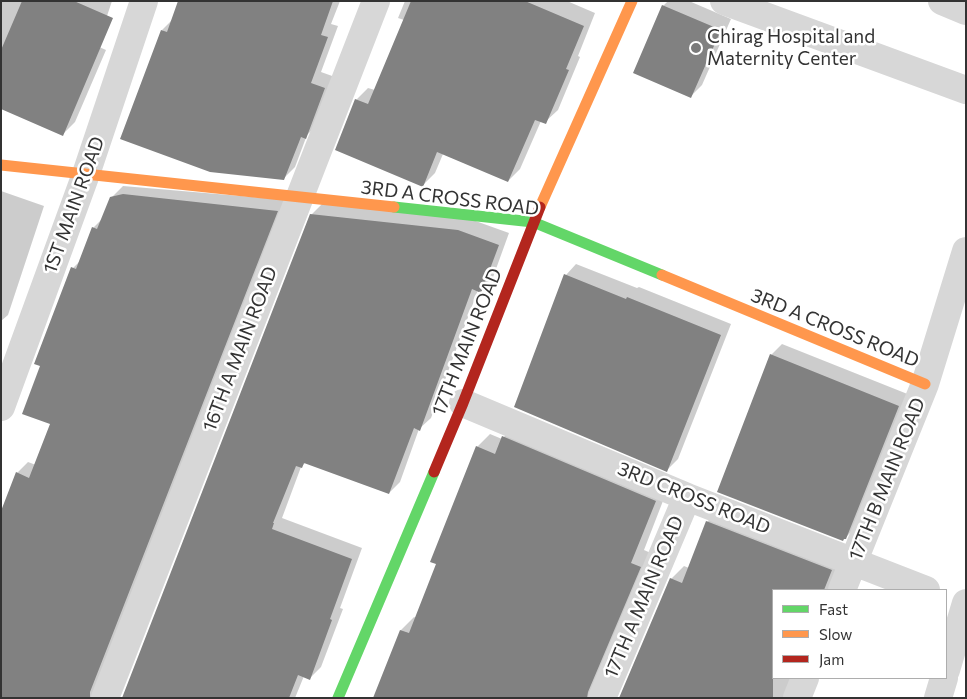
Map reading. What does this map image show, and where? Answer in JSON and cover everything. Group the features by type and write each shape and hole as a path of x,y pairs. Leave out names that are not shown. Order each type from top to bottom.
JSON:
{"street":[{"name":"1ST MAIN ROAD","path":"1,407 86,174 144,1"},
{"name":"16TH A MAIN ROAD","path":"105,698 376,1"},
{"name":"17TH MAIN ROAD","path":"338,698 463,403 533,222 632,1"},
{"path":"724,1 966,90"},
{"path":"942,1 966,11"},
{"name":"3RD A CROSS ROAD","path":"1,165 533,222 925,384"},
{"name":"17TH B MAIN ROAD","path":"842,589 925,384 966,251"},
{"name":"3RD CROSS ROAD","path":"463,403 687,497 924,589"},
{"name":"17TH A MAIN ROAD","path":"602,698 687,497"},
{"path":"947,665 960,603"},
{"path":"797,698 805,679"},
{"path":"938,698 944,679"}],"building":[{"path":"22,1 74,1 113,18 63,136 1,109 1,50"},
{"path":"178,1 333,1 321,35 328,37 311,83 325,88 306,139 301,137 284,180 210,172 120,139 161,30 167,32"},
{"path":"411,1 525,1 584,26 566,69 569,70 546,124 535,120 508,182 437,152 423,187 335,150 355,99 368,104"},
{"path":"662,5 721,30 691,98 633,73"},
{"path":"123,194 278,211 90,692 90,698 1,698 1,511 16,472 29,478 50,424 22,414 40,366 34,364 71,267 76,269 92,227 97,229 110,197"},
{"path":"310,214 458,230 499,245 481,293 472,289 420,431 414,428 389,494 304,463 302,468 296,466 272,529 352,559 310,680 298,675 289,698 122,698"},
{"path":"564,274 721,335 667,472 514,407"},
{"path":"770,354 899,406 846,539 843,541 717,492"},
{"path":"502,436 656,501 631,563 641,567 587,698 373,698 400,630 409,633 436,564 430,562 476,446 495,454"},
{"path":"706,521 832,570 824,589 772,589 773,698 619,698 670,578 682,583"}],"traffic: fast":[{"path":"394,207 533,222 662,275"},
{"path":"338,698 434,472"}],"traffic: slow":[{"path":"540,207 632,1"},
{"path":"1,165 394,207"},
{"path":"662,275 925,384"}],"traffic: jam":[{"path":"434,472 540,207"}],"place":[{"name":"Chirag Hospital and Maternity Center","path":"696,48"}]}
